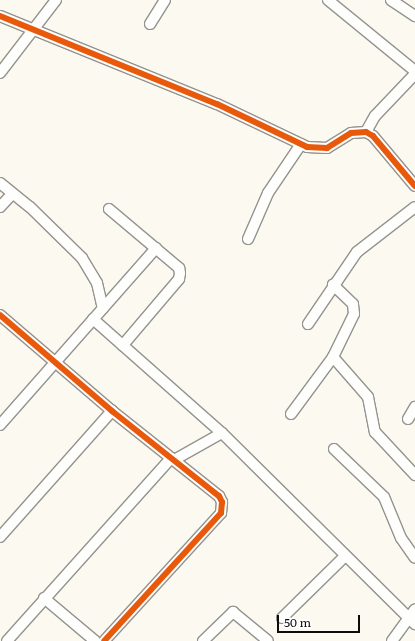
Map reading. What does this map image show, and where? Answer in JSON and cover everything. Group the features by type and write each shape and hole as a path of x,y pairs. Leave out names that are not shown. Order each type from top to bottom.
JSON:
{"street":[{"path":"0,73 32,29 56,0"},
{"path":"150,24 165,0"},
{"path":"328,0 414,77 376,116 366,132"},
{"path":"391,0 415,16"},
{"path":"0,16 217,104 300,144 318,150 327,148 351,133 366,132 373,136 415,186"},
{"path":"248,239 268,193 300,144"},
{"path":"0,183 30,207 82,258 97,283 103,308"},
{"path":"0,207 12,194"},
{"path":"308,324 333,285 364,246 415,207"},
{"path":"109,210 179,268 180,279 123,344"},
{"path":"0,425 156,248"},
{"path":"291,414 333,357 355,309 333,285"},
{"path":"1,316 54,363 112,411 219,496 222,509 104,641"},
{"path":"93,319 222,433 411,620"},
{"path":"333,357 368,397 375,432 415,475"},
{"path":"408,419 415,407"},
{"path":"0,537 112,411"},
{"path":"6,641 172,459 222,433"},
{"path":"334,449 384,497 401,538 413,553"},
{"path":"282,618 345,556"},
{"path":"44,598 95,641"},
{"path":"392,641 411,620 415,609"},
{"path":"203,641 233,612 268,641"}],"cycle path":[{"path":"0,16 217,104 307,147 327,148 351,133 366,132 373,136 415,186"},
{"path":"0,315 112,411 219,496 222,502 221,513 104,641"}]}
